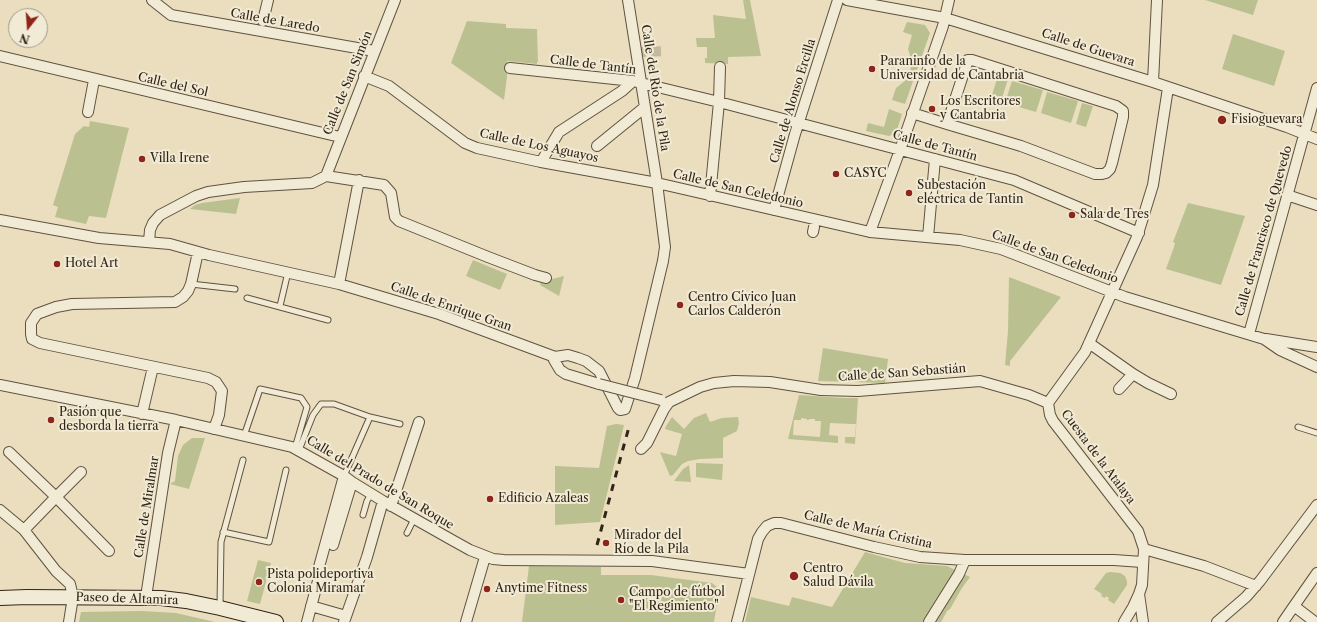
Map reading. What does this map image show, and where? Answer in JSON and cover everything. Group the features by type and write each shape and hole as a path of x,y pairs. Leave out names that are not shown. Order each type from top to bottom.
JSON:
{"main road":[{"name":"Paseo de Altamira","path":"0,598 146,598 186,601 276,622"}],"street":[{"name":"Calle de Laredo","path":"152,0 171,15 374,51"},
{"path":"263,21 268,0"},
{"name":"Calle de San Simón","path":"326,176 340,137 395,0"},
{"name":"Calle del Río de la Pila","path":"555,357 568,355 586,361 599,371 618,408 620,410 625,409 635,378 663,261 664,240 645,107 637,83 628,0"},
{"name":"Calle de Alonso Ercilla","path":"774,210 799,123 838,0"},
{"name":"Calle de Guevara","path":"847,0 945,18 1153,82 1287,127 1317,139"},
{"path":"870,232 945,18 949,0"},
{"path":"1153,82 1157,0"},
{"name":"Calle del Sol","path":"0,56 94,80 340,137"},
{"path":"912,113 947,124 1021,146 1095,174 1102,174 1110,169 1123,117 1123,111 1116,106 968,60 947,124"},
{"path":"710,196 719,102 720,67"},
{"name":"Calle de Tantín","path":"510,68 637,83 719,102 1014,180 1139,233"},
{"name":"Calle de Los Aguayos","path":"364,76 389,86 469,145 488,151 541,162 656,183"},
{"path":"88,112 94,80"},
{"path":"541,162 559,132 622,91 637,83"},
{"name":"Cuesta de la Atalaya","path":"1124,622 1139,594 1142,585 1142,562 1144,549 1138,531 1053,421 1050,415 1048,403 1086,352 1139,233 1153,185 1168,88"},
{"name":"Calle de Francisco de Quevedo","path":"1249,334 1317,88"},
{"path":"597,146 645,107"},
{"path":"928,237 935,159"},
{"path":"149,242 150,230 153,223 160,215 196,196 208,192 244,187 312,183 326,176 384,185 391,193 395,217 399,221 488,257 546,278"},
{"path":"339,284 359,180"},
{"name":"Calle de San Celedonio","path":"656,183 870,232 972,242 1001,249 1125,297 1264,339 1280,350 1317,367"},
{"path":"1287,195 1317,204"},
{"name":"Calle de Enrique Gran","path":"0,220 100,238 170,244 198,252 339,284 439,314 555,357"},
{"path":"198,252 191,284 183,297 175,302 72,304 56,307 37,314 31,323 30,334 32,339 36,342 208,378 216,382 222,391 219,415 214,429"},
{"path":"1264,339 1317,347"},
{"path":"1089,343 1148,384 1171,394"},
{"path":"555,357 554,360 560,370 566,374 665,401 664,409 647,443 641,449"},
{"path":"142,414 153,366"},
{"path":"1119,389 1132,374"},
{"name":"Calle de San Sebastián","path":"665,401 700,387 714,383 734,381 770,382 796,390 858,391 980,381 1048,403"},
{"name":"Calle del Prado de San Roque","path":"0,386 176,420 297,449 387,504 485,557 504,560 652,561 748,574"},
{"name":"Calle de Miralmar","path":"146,598 168,453 176,420"},
{"path":"311,606 345,619 367,557 419,422"},
{"path":"9,452 109,551"},
{"path":"24,530 81,472"},
{"path":"307,622 319,578 319,567 348,479"},
{"path":"1221,621 1256,586 1317,505"},
{"path":"0,510 24,530 56,571 70,584 73,597 69,622"},
{"name":"Calle de María Cristina","path":"748,574 758,539 767,526 774,523 781,523 874,547 920,557 965,560 1092,560 1142,562"},
{"path":"1144,549 1204,566 1256,586"},
{"path":"466,622 485,557"},
{"path":"929,622 959,574 965,560"},
{"path":"1283,622 1317,573"},
{"path":"737,622 748,574"},
{"name":"Cuesta de la Atalaya","path":"1139,594 1143,622"},
{"path":"1294,606 1315,622"}],"lane":[{"path":"280,306 288,272"},
{"path":"191,284 235,289"},
{"path":"247,298 328,320"},
{"path":"244,436 260,389 301,398 307,407 297,449"},
{"path":"297,449 313,415 322,404 334,404 370,417 400,424"},
{"path":"348,479 370,417"},
{"path":"1298,426 1317,434"},
{"path":"220,608 221,542 243,460"},
{"path":"223,532 268,542 286,470"},
{"path":"363,515 367,501 371,494"},
{"path":"406,533 414,519"}],"green space":[{"path":"743,0 750,0 761,56 728,57 728,64 705,63 705,58 707,58 707,47 697,47 696,38 715,38 713,15 746,19"},
{"path":"1205,0 1258,0 1253,15"},
{"path":"467,21 506,24 506,28 537,29 538,62 537,64 507,61 507,77 504,100 451,63"},
{"path":"907,22 925,25 930,33 905,104 892,100 896,88 906,80 911,68 908,49 912,35 903,32"},
{"path":"1233,34 1285,51 1274,86 1222,69"},
{"path":"998,76 1008,79 1001,101 991,98"},
{"path":"1012,81 1043,90 1036,112 1005,103"},
{"path":"1047,92 1078,101 1071,123 1041,113"},
{"path":"1082,103 1093,106 1086,127 1076,124"},
{"path":"889,109 902,114 896,133 889,136 866,131 868,123 884,127"},
{"path":"90,121 129,128 106,218 89,216 86,224 55,217 58,207 53,205 75,134 84,126 89,127"},
{"path":"240,198 236,214 190,209 195,205 202,203"},
{"path":"1188,203 1245,216 1221,285 1166,269 1174,247 1175,243 1173,242"},
{"path":"473,260 507,274 500,290 466,276"},
{"path":"564,276 559,296 540,285 542,278 548,280"},
{"path":"1009,277 1061,297 1010,361 1010,366 1005,365 1008,331"},
{"path":"823,348 888,359 885,383 818,381"},
{"path":"799,395 858,398 855,444 845,443 845,437 855,437 856,424 830,423 829,435 838,436 838,443 788,439","holes":["801,418 821,421 820,437 793,435 794,420 801,420"]},
{"path":"706,413 710,422 722,418 738,417 739,423 737,431 723,438 723,458 688,461 682,464 673,475 670,476 660,452 676,456 682,434 665,429 666,426 672,417 684,429 694,418"},
{"path":"616,424 624,425 600,522 555,525 555,466 599,468 607,426"},
{"path":"192,438 205,438 189,489 170,484 175,481 178,456 183,445"},
{"path":"696,463 723,464 722,480 696,477"},
{"path":"689,465 691,482 674,481 683,469"},
{"path":"865,552 905,563 947,566 970,577 941,622 745,622 751,597 789,606 792,597 832,607"},
{"name":"Pista polideportiva Colonia Miramar","path":"258,560 271,563 260,604 247,601"},
{"name":"Campo de fútbol \"El Regimiento\"","path":"529,566 601,567 601,575 651,575 712,583 718,588 719,592 714,622 522,622"},
{"path":"1106,573 1120,573 1125,576 1127,581 1127,585 1114,604 1108,600 1109,598 1106,596 1105,598 1101,596 1102,594 1094,589"},
{"path":"142,611 176,613 215,622 79,622 81,612"}],"tunnel":[{"path":"636,52 666,51"}],"railway":[{"path":"597,545 629,427"}],"place":[{"name":"Paraninfo de la Universidad de Cantabria","path":"872,69"},
{"name":"Los Escritores y Cantabria","path":"932,109"},
{"name":"Fisioguevara","path":"1222,120"},
{"name":"Villa Irene","path":"142,159"},
{"name":"CASYC","path":"836,174"},
{"name":"Subestación eléctrica de Tantin","path":"909,193"},
{"name":"Sala de Tres","path":"1072,215"},
{"name":"Hotel Art","path":"57,264"},
{"name":"Centro Cívico Juan Carlos Calderón","path":"680,305"},
{"name":"Pasión que desborda la tierra","path":"51,420"},
{"name":"Edificio Azaleas","path":"490,499"},
{"name":"Mirador del Río de la Pila","path":"606,543"},
{"name":"Centro Salud Dávila","path":"794,576"},
{"name":"Pista polideportiva Colonia Miramar","path":"259,582"},
{"name":"Anytime Fitness","path":"487,589"},
{"name":"Campo de fútbol \"El Regimiento\"","path":"621,600"}]}
